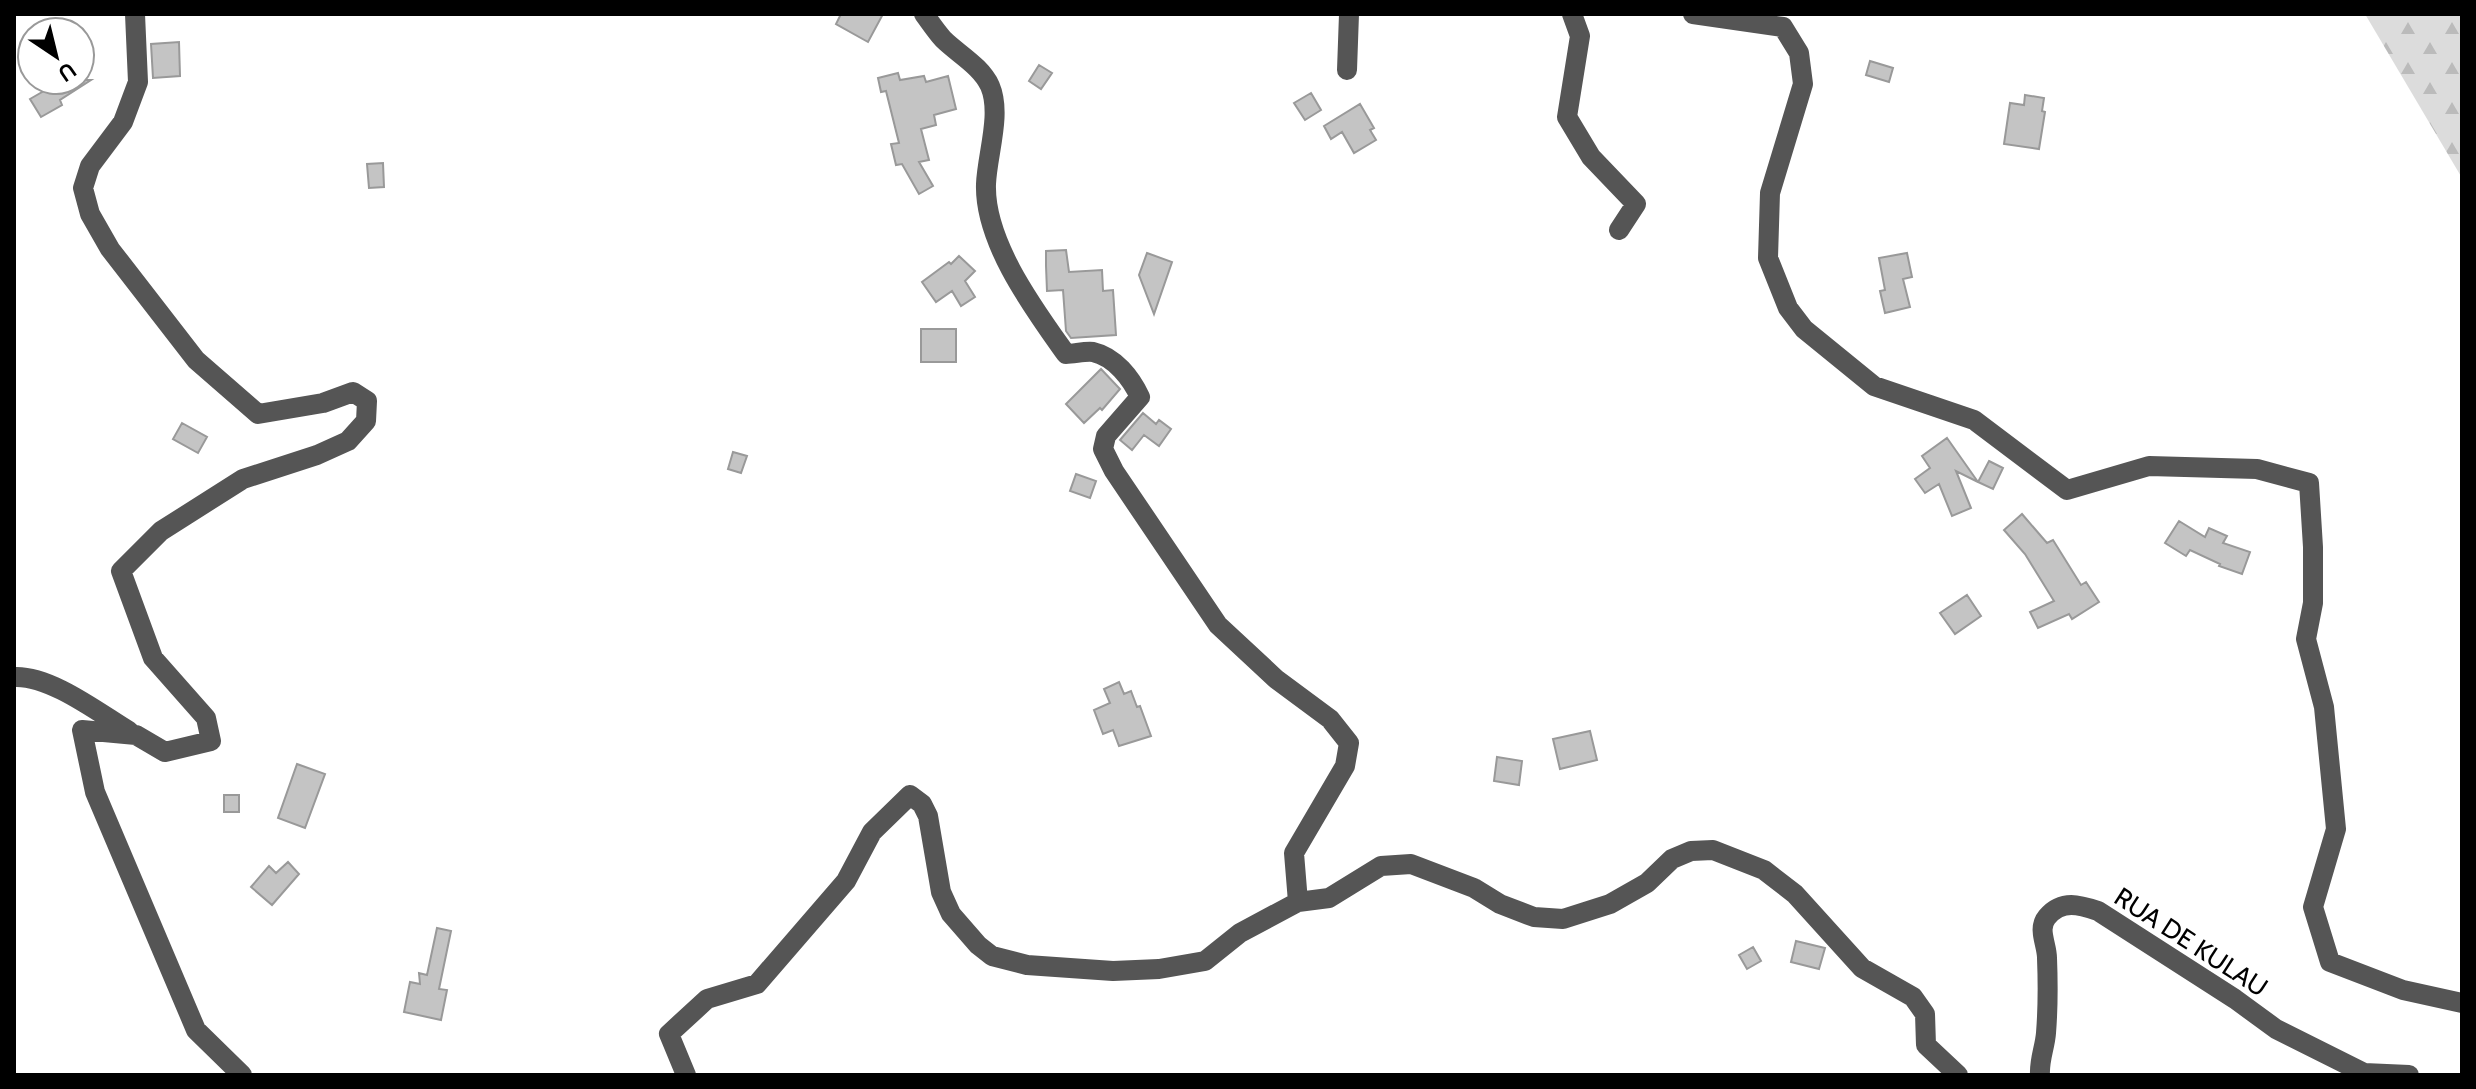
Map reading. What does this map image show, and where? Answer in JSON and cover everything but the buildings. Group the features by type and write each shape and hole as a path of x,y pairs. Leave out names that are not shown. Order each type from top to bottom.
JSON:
{"street":[{"path":"14,677 25,676 61,690 165,752 211,741 206,718 153,658 121,571 161,531 243,479 317,455 348,441 366,421 367,401 353,392 323,403 258,414 196,360 110,249 90,214 83,188 90,166 123,122 138,82 135,14"},
{"path":"924,14 942,38 969,60 990,87 995,121 986,185 989,216 1005,258 1066,354 1094,352 1131,376 1140,397 1106,436 1103,449 1114,471 1218,625 1276,679 1330,719 1349,743 1345,766 1294,853 1298,902"},
{"path":"1347,70 1349,14"},
{"path":"1572,14 1580,36 1567,117 1591,157 1636,204 1619,230"},
{"path":"1693,14 1783,27 1799,53 1803,84 1770,193 1768,258 1788,308 1804,329 1874,386 1974,420 2067,490 2149,466 2257,469 2309,483 2313,603 2306,639 2324,707 2336,829 2313,907 2330,962 2403,990 2462,1003"},
{"path":"136,735 82,730 95,792 196,1030 242,1075"},
{"path":"686,1075 669,1034 707,999 757,984 846,881 872,832 910,795 922,804 928,816 941,892 951,914 992,956 1027,965 1113,971 1159,969 1205,961 1240,933 1298,902 1329,898 1381,866 1411,864 1474,888 1500,904 1534,917 1563,919 1610,904 1647,883 1672,859 1691,851 1713,850 1764,870 1795,894 1862,968 1913,997 1925,1014 1926,1045 1958,1075"},
{"name":"RUA DE KULAU","path":"2040,1075 2047,1008 2047,953 2042,930 2046,919 2056,910 2074,903 2098,911 2276,1029 2364,1073 2409,1075"}],"green space":[{"path":"2365,14 2462,14 2462,178"}]}
